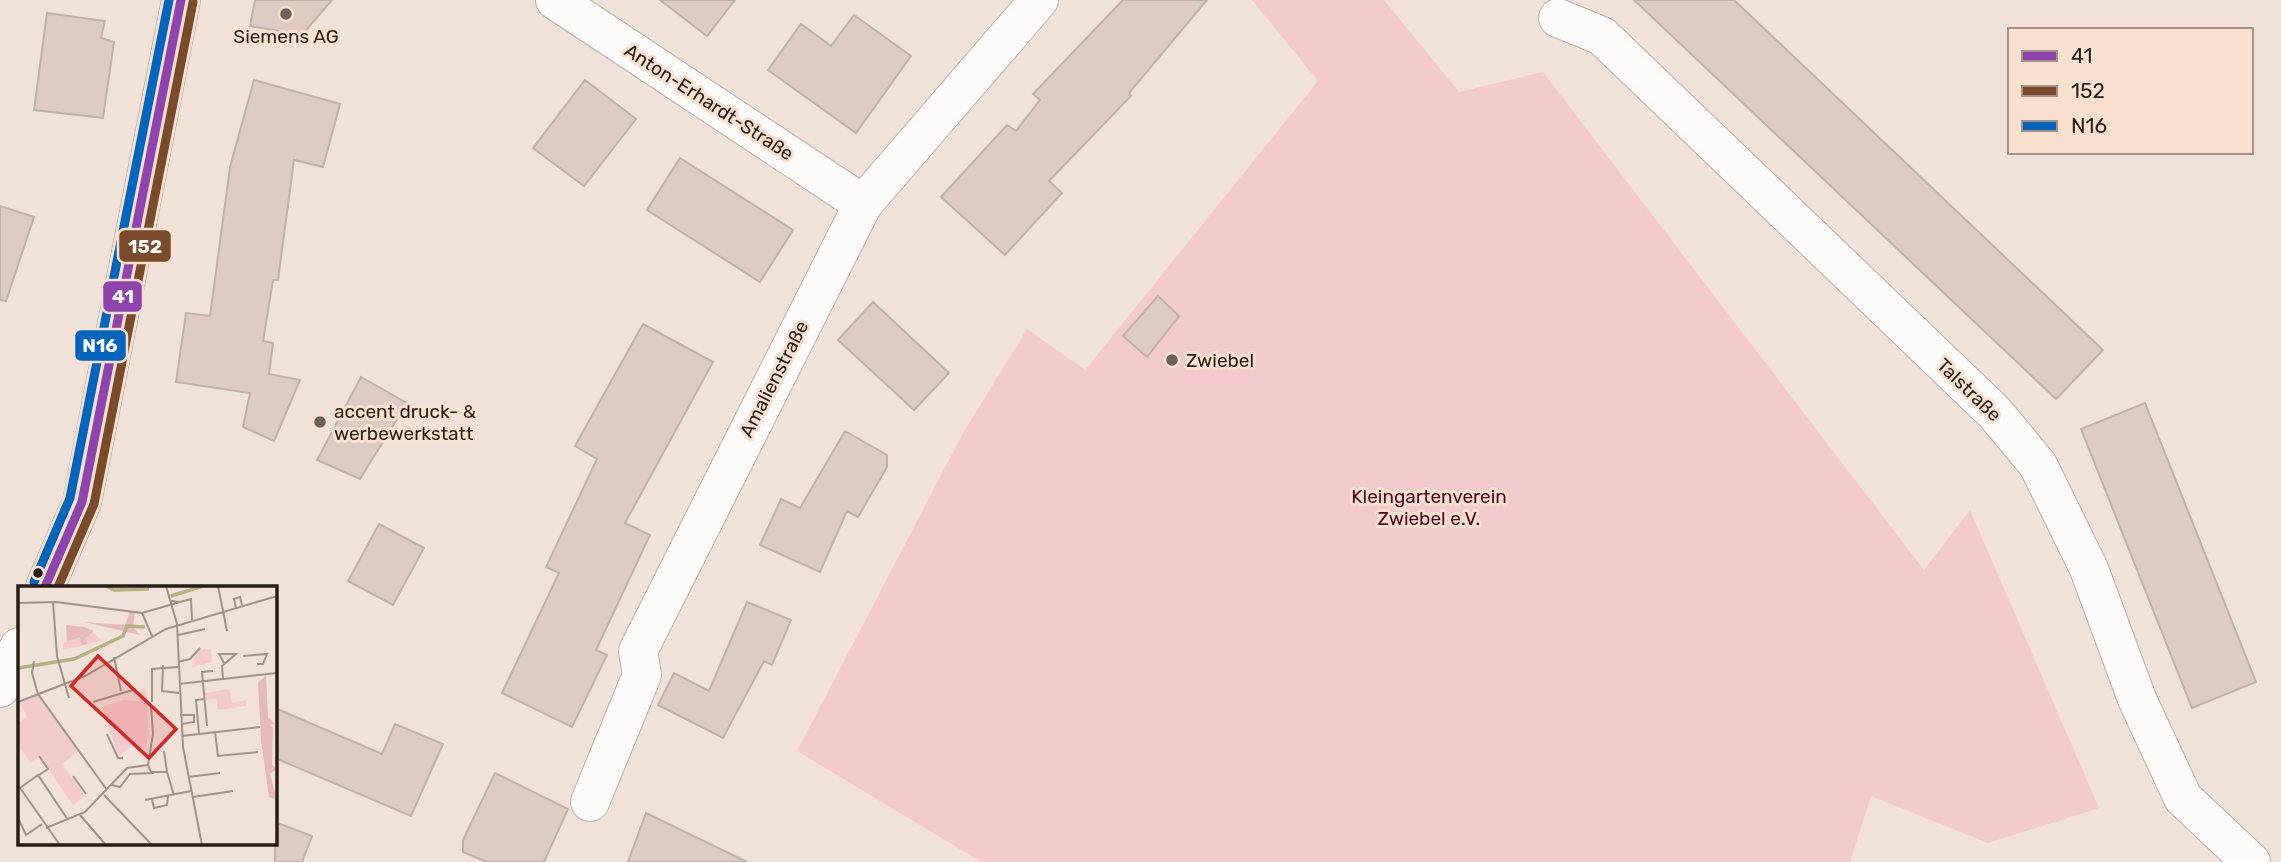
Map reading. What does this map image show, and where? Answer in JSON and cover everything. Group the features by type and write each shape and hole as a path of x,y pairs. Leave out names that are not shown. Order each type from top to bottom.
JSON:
{"street":[{"path":"45,586 82,502 181,0"},
{"name":"Anton-Erhardt-Straße","path":"555,0 863,204"},
{"name":"Amalienstraße","path":"590,802 642,675 638,651 863,204 1039,0"},
{"name":"Talstraße","path":"1558,18 1602,36 1995,413 2038,465 2089,569 2137,699 2183,798 2251,862"},
{"path":"0,688 18,649"}],"green space":[{"name":"Kleingartenverein Zwiebel e.V.","path":"1252,0 1384,0 1459,92 1543,72 1924,570 1970,510 2099,808 1988,843 1871,796 1850,862 981,862 797,751 963,433 1027,329 1085,370 1318,81"}],"building":[{"name":"Siemens AG","path":"255,0 332,0 302,35 250,26"},
{"path":"660,0 735,0 707,36"},
{"path":"1123,0 1207,0 1129,93 1131,96 1049,181 1062,193 1005,255 941,197 1007,125 1016,131 1040,100 1033,94"},
{"path":"1634,0 1734,0 2103,350 2056,399"},
{"path":"47,13 105,21 101,38 114,42 103,118 34,110"},
{"path":"854,15 911,56 856,133 768,70 801,24 831,46"},
{"path":"254,80 340,104 323,167 294,160 278,280 273,280 263,341 273,343 269,374 300,380 274,441 243,427 250,393 176,382 186,313 210,316 230,167"},
{"path":"585,80 636,119 584,186 533,148"},
{"path":"680,158 793,230 760,282 647,210"},
{"path":"0,206 34,217 6,301 0,300"},
{"path":"1158,296 1179,316 1147,357 1123,336"},
{"path":"873,302 949,373 914,410 838,340"},
{"path":"643,324 713,362 625,523 650,535 596,650 607,655 572,727 502,693 559,573 546,567 597,459 575,446"},
{"path":"361,377 407,403 360,479 317,460"},
{"path":"2145,403 2256,682 2192,708 2081,429"},
{"path":"845,431 887,455 887,467 858,517 847,511 820,572 760,545 781,499 800,508"},
{"path":"379,524 424,548 393,605 348,581"},
{"path":"747,602 791,620 772,665 764,661 723,738 658,705 674,673 709,691"},
{"path":"276,708 382,754 395,724 443,744 411,816 276,758"},
{"path":"495,773 568,809 544,862 487,862 463,852 463,840"},
{"path":"646,813 747,862 628,862"},
{"path":"276,822 312,836 302,862 275,862"}],"transit line":[{"name":"N16","path":"34,582 70,498 169,0"},
{"name":"41","path":"45,586 82,502 181,0"},
{"name":"152","path":"58,586 94,504 193,2"}],"place":[{"name":"Siemens AG","path":"286,14"},
{"name":"Zwiebel","path":"1172,360"},
{"name":"accent druck- & werbewerkstatt","path":"320,422"}]}
